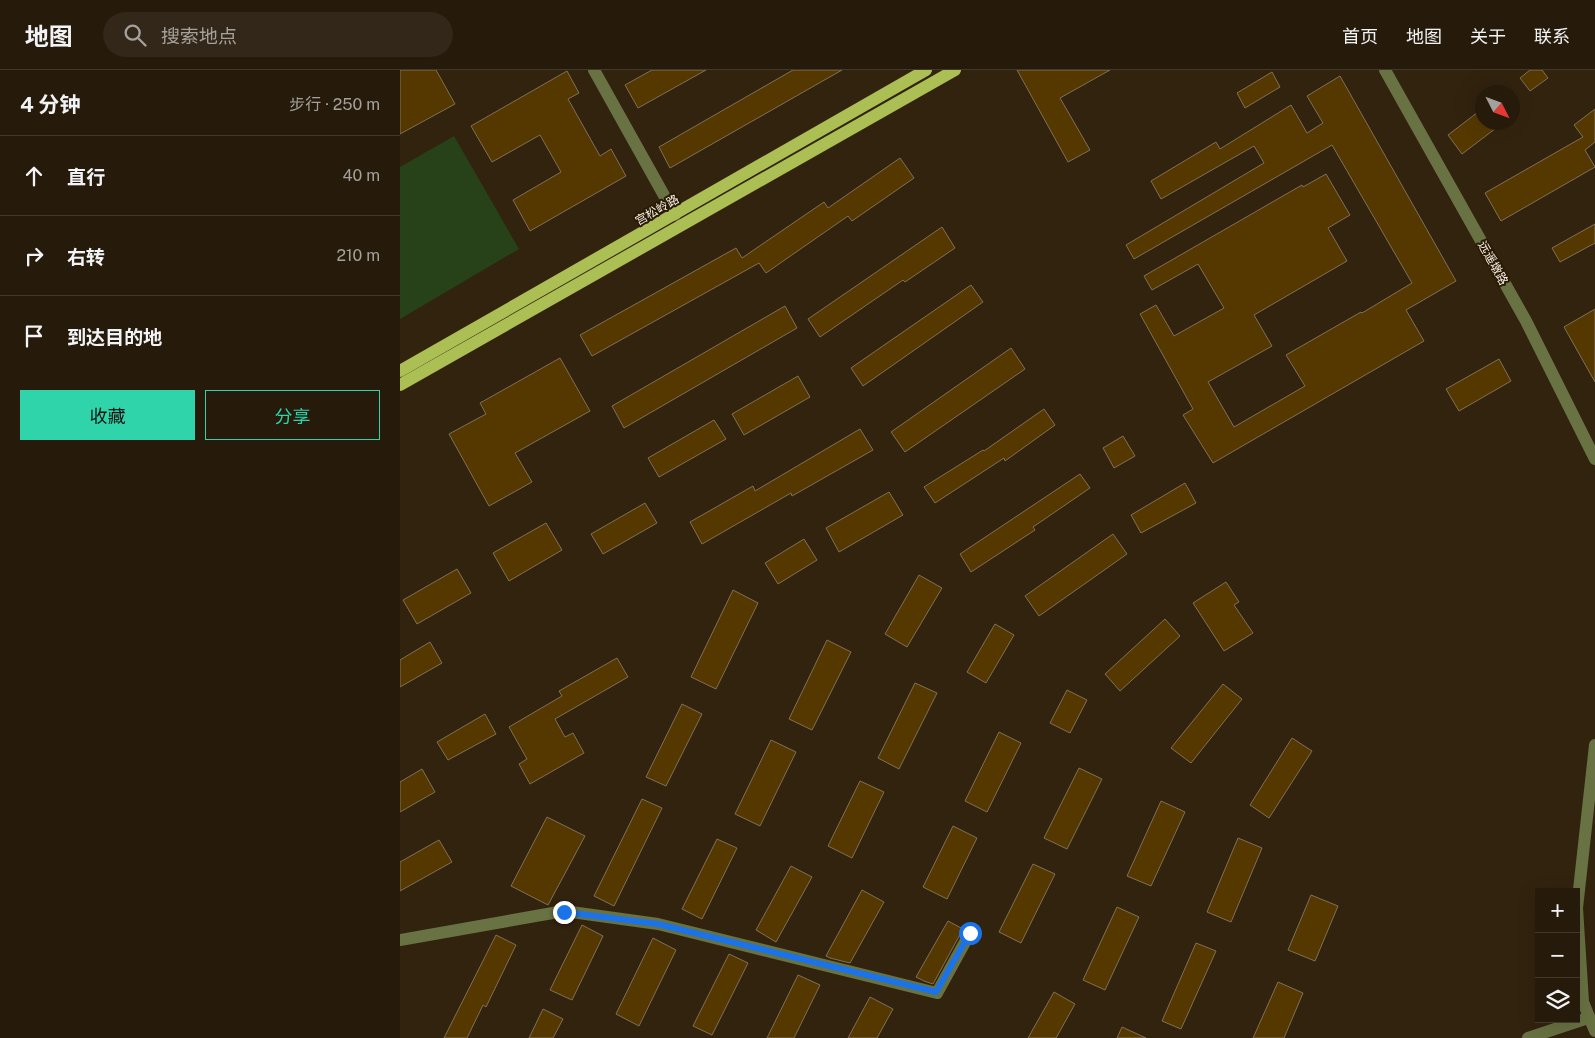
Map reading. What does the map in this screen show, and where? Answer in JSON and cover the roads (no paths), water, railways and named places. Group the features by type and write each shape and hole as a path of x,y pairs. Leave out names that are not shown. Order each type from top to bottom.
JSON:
{"main road":[{"name":"宫松岭路","path":"400,371 676,215 926,70"},
{"path":"400,385 955,70"}],"street":[{"path":"594,70 676,215"},
{"name":"远遥墩路","path":"1384,70 1526,321 1595,459"},
{"path":"1595,745 1577,908 1583,1002 1595,1031"},
{"path":"400,940 486,923 564,912 658,924 936,992 970,933"},
{"path":"1528,1038 1588,1018"}]}
